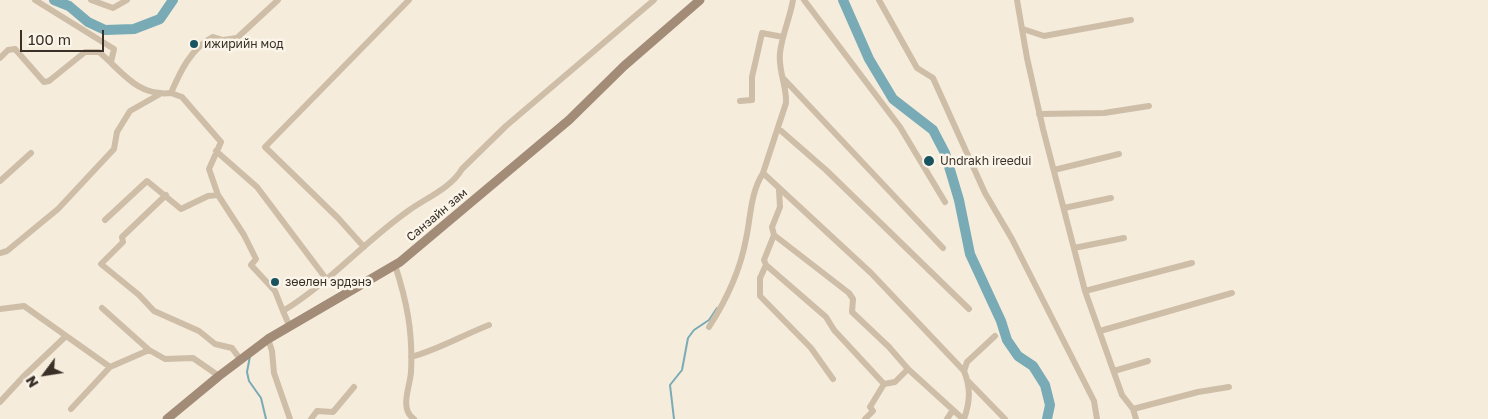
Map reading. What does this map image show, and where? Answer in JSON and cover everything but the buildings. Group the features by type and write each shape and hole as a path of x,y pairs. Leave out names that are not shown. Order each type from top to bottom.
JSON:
{"main road":[{"name":"Санзайн зам","path":"167,419 240,359 268,339 289,325 395,265 513,169 569,120 624,66 700,0"}],"street":[{"path":"35,0 114,49 111,62"},
{"path":"91,0 113,8 127,0"},
{"path":"171,93 185,64 206,41 213,38 223,40 237,38 278,0"},
{"path":"364,247 338,218 266,147 409,0"},
{"path":"283,311 327,280 409,210 429,199 458,176 462,169 506,126 654,0"},
{"path":"709,327 734,286 747,238 755,187 763,173 779,129 787,94 780,75 780,54 793,0"},
{"path":"804,0 900,127 946,202"},
{"path":"880,0 917,68 933,78 986,193 1012,239 1094,401 1097,419"},
{"path":"1017,0 1039,114 1085,291 1122,395 1133,409 1136,419"},
{"path":"1023,30 1044,36 1131,20"},
{"path":"740,101 752,100 752,77 762,33 783,37"},
{"path":"0,58 8,50 15,49 44,82 49,81 85,52 99,52 142,90 160,94 171,93 182,97 221,142 209,169 218,195 244,235 256,258 251,265 275,291 289,325"},
{"path":"780,75 943,248"},
{"path":"0,253 7,251 58,209 114,149 117,132 130,110 160,94"},
{"path":"1039,114 1104,113 1149,106"},
{"path":"779,129 826,170 969,309"},
{"path":"216,151 257,187 327,280"},
{"path":"0,181 31,153"},
{"path":"1054,170 1119,154"},
{"path":"763,173 870,273 964,371 969,382 1005,419"},
{"path":"105,220 147,181 181,209 208,196 218,195"},
{"path":"779,190 780,207 772,227 774,236 764,260 766,265 826,317 834,330 884,384"},
{"path":"166,196 122,237 123,242 101,264 139,295 154,311 199,332 215,344 232,348 240,359"},
{"path":"1064,208 1111,198"},
{"path":"774,236 849,293 853,299 852,312 889,347 908,369 963,419 969,404 969,382"},
{"path":"1074,248 1124,238"},
{"path":"1085,291 1192,263"},
{"path":"395,265 408,304 411,357 406,406 409,416 414,419"},
{"path":"766,265 760,278 760,296 811,348 833,379"},
{"path":"1100,331 1232,293"},
{"path":"0,309 24,306 110,367"},
{"path":"102,308 149,350 165,359 192,358 219,376"},
{"path":"411,357 428,352 458,337 489,325"},
{"path":"0,402 22,376 66,336"},
{"path":"964,371 967,362 995,336"},
{"path":"268,339 272,351 274,373 290,419"},
{"path":"71,409 110,367 149,350"},
{"path":"1114,371 1148,361"},
{"path":"865,419 873,411 870,408 884,384 895,382 908,369"},
{"path":"311,419 317,411 333,412 354,387"},
{"path":"1133,409 1198,392 1229,387"},
{"path":"947,419 953,410"}],"waterway":[{"path":"54,0 69,6 88,22 105,30 134,29 160,19 173,0"},
{"path":"843,0 869,59 893,99 933,130 945,153 959,200 970,254 1001,321 1007,340 1018,356 1033,366 1045,385 1050,405 1047,419"},
{"path":"674,419 670,385 682,370 688,338 694,330 709,320 717,308"},
{"path":"250,356 247,372 249,381 261,398 266,419"}],"place":[{"name":"ижирийн мод","path":"194,44"},
{"name":"Undrakh ireedui","path":"929,161"},
{"name":"зөөлөн эрдэнэ","path":"275,282"}]}
